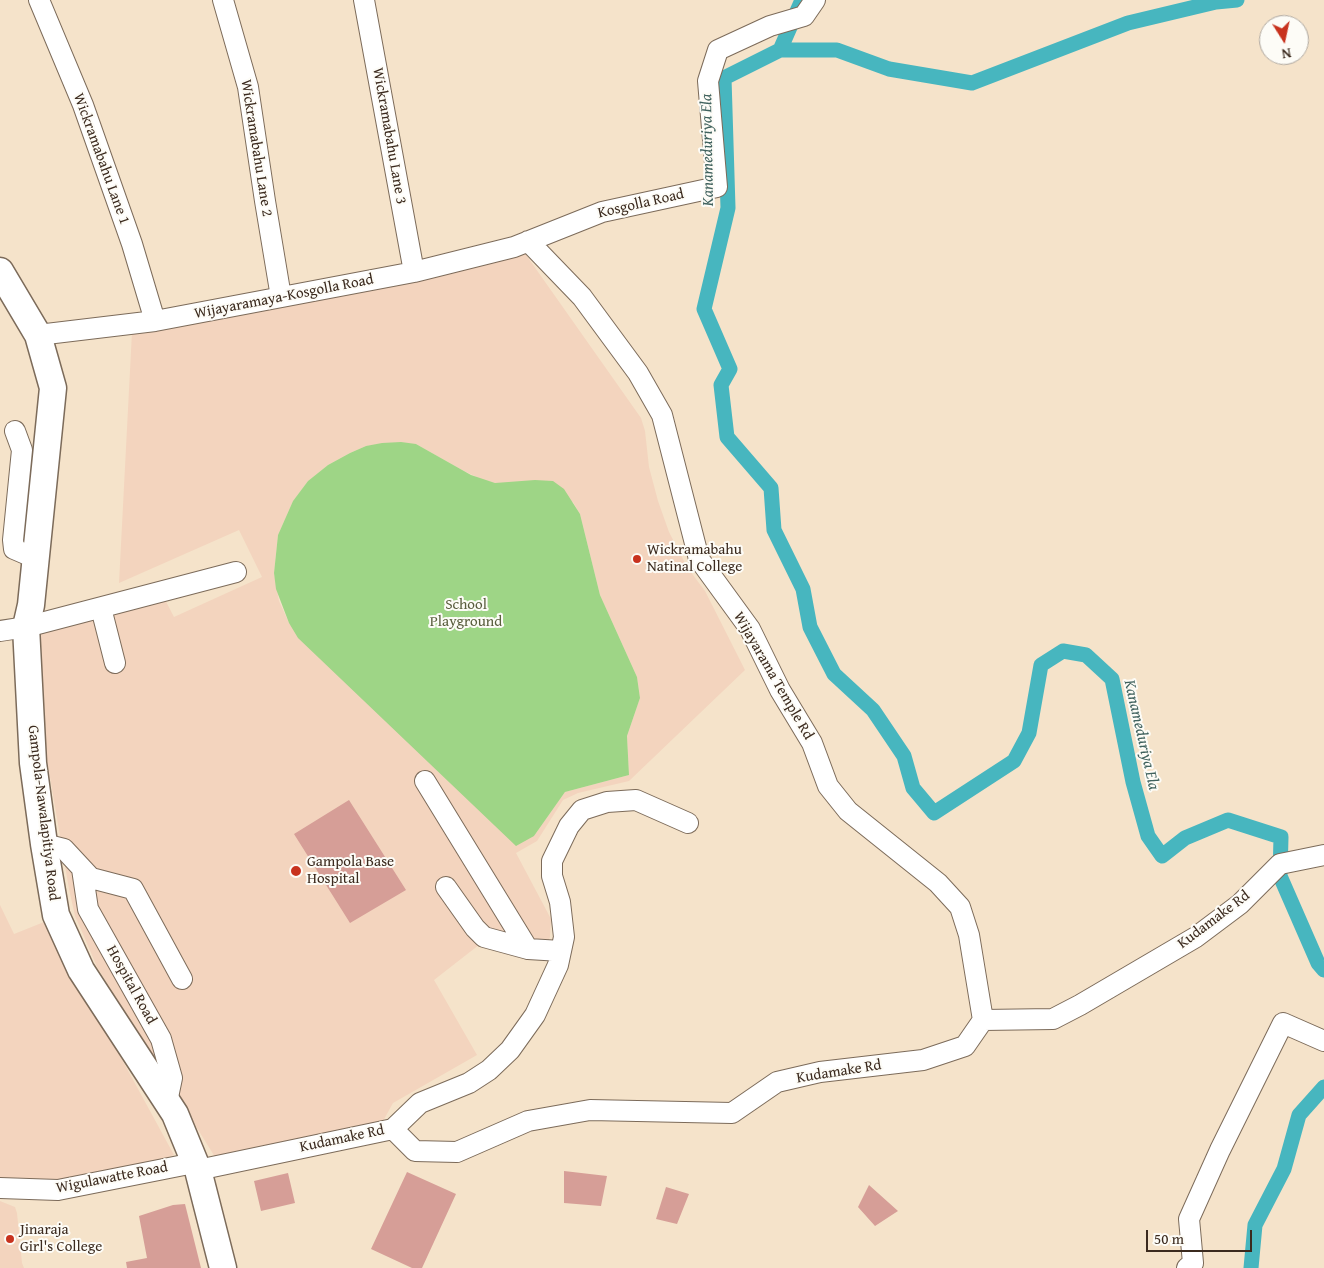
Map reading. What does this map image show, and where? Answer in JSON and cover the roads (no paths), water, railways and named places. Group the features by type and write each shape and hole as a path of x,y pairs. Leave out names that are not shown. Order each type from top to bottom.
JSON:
{"main road":[{"name":"Gampola-Nawalapitiya Road","path":"0,271 38,335 53,388 31,604 26,627 33,763 56,915 81,970 175,1114 196,1166 224,1268"}],"street":[{"name":"Wickramabahu Lane 1","path":"39,0 83,105 132,244 155,321"},
{"name":"Wickramabahu Lane 2","path":"223,0 248,86 281,297"},
{"name":"Wickramabahu Lane 3","path":"364,0 414,272"},
{"name":"Kosgolla Road","path":"528,241 602,212 717,186 708,81 718,50 810,8"},
{"name":"Wijayaramaya-Kosgolla Road","path":"38,335 155,321 414,272 514,247 528,241"},
{"name":"Wijayarama Temple Rd","path":"528,241 582,296 638,373 662,415 699,559 750,629 780,690 812,743 828,786 848,810 938,883 960,907 969,935 983,1020"},
{"path":"15,431 22,450 14,549 35,558"},
{"path":"0,631 26,627 236,572"},
{"path":"101,608 115,663"},
{"path":"425,781 528,949"},
{"path":"393,1129 420,1103 469,1083 489,1070 510,1050 535,1015 558,965 564,937 560,902 552,876 552,861 569,826 582,810 607,802 636,800 688,823"},
{"path":"44,844 64,849 91,878 132,890 182,979"},
{"name":"Kudamake Rd","path":"196,1166 393,1129 415,1151 457,1152 528,1121 590,1110 732,1113 777,1082 820,1072 923,1060 965,1046 983,1020 1053,1019 1196,937 1240,904 1280,864 1324,855"},
{"name":"Hospital Road","path":"82,869 88,909 161,1039 172,1078 167,1102"},
{"path":"446,886 475,928 484,937 528,949 561,951"},
{"path":"1187,1268 1193,1262 1189,1220 1192,1212 1220,1150 1283,1022 1324,1041"},
{"name":"Wigulawatte Road","path":"0,1188 58,1190 196,1166"}],"waterway":[{"name":"Kanameduriya Ela","path":"802,0 780,50 724,78 728,208 704,309 730,369 721,385 727,437 771,488 774,530 803,589 810,627 834,674 873,710 904,756 913,788 934,813 1014,761 1029,733 1041,665 1063,651 1086,655 1112,679 1133,782 1148,836 1162,856 1185,838 1228,820 1281,837 1280,876 1318,963 1324,970"},
{"path":"780,50 837,50 889,69 972,83 1128,23 1216,2 1237,0"},
{"name":"Kanameduriya Ela","path":"1251,1268 1255,1225 1284,1169 1299,1115 1324,1087"}],"place":[{"name":"Wickramabahu Natinal College","path":"637,559"},
{"name":"Gampola Base Hospital","path":"296,871"},
{"name":"Jinaraja Girl's College","path":"10,1239"}],"park label":[{"name":"School Playground","path":"466,614"}]}
